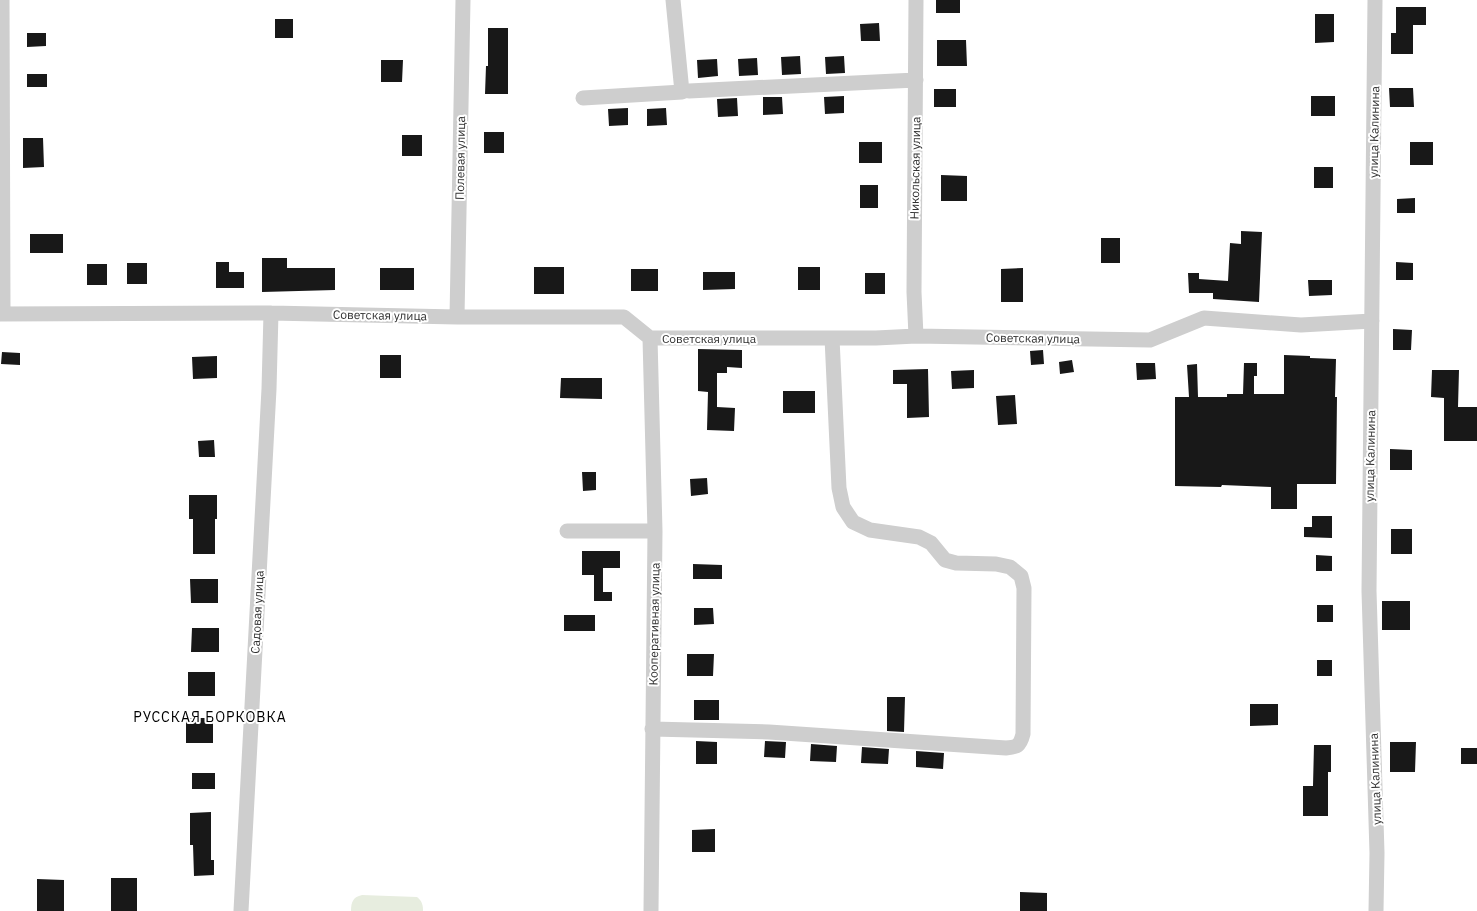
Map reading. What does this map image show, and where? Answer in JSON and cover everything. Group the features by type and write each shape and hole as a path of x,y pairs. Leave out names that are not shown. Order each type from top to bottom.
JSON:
{"street":[{"path":"2,0 2,314"},
{"name":"Полевая улица","path":"457,317 463,0"},
{"path":"583,98 682,92 674,0"},
{"name":"Никольская улица","path":"916,0 914,292 916,336"},
{"name":"улица Калинина","path":"1375,0 1369,591 1377,853 1376,911"},
{"path":"689,91 916,80"},
{"name":"Советская улица","path":"2,314 271,312 457,317 624,317 650,338 832,338 916,336 1150,340 1204,318 1301,325 1372,321"},
{"name":"Садовая улица","path":"241,911 269,389 271,312"},
{"name":"Кооперативная улица","path":"650,338 654,531 651,911"},
{"path":"652,729 768,732 1006,748 1015,747 1021,743 1023,734 1024,588 1021,576 1010,567 996,564 956,563 945,560 931,543 919,537 870,530 853,522 843,507 839,488 832,338"},
{"path":"567,531 654,531"}],"shaded area":[{"path":"362,895 417,897 422,903 423,911 351,911 353,900"}],"building":[{"path":"936,0 960,0 960,13 936,13"},
{"path":"1396,7 1426,7 1426,25 1413,25 1413,54 1391,54 1391,33 1396,33"},
{"path":"1315,14 1334,14 1334,42 1315,43"},
{"path":"275,19 293,19 293,38 275,38"},
{"path":"879,23 880,41 861,41 860,24"},
{"path":"488,28 508,28 508,94 485,94 486,66 488,66"},
{"path":"27,33 46,33 46,46 27,47"},
{"path":"937,40 966,40 967,66 937,66"},
{"path":"800,56 801,74 782,75 781,57"},
{"path":"844,56 845,73 826,74 825,57"},
{"path":"757,58 758,75 739,76 738,59"},
{"path":"717,59 718,76 698,78 697,60"},
{"path":"381,60 403,60 402,82 381,82"},
{"path":"27,74 47,74 47,87 27,87"},
{"path":"1389,88 1413,88 1414,107 1390,107"},
{"path":"934,89 956,89 956,107 934,107"},
{"path":"844,96 844,113 825,114 824,97"},
{"path":"1311,96 1335,96 1335,116 1311,116"},
{"path":"763,97 782,97 783,114 763,115"},
{"path":"737,98 738,116 718,117 717,99"},
{"path":"628,108 628,125 609,126 608,109"},
{"path":"666,108 667,125 647,126 647,109"},
{"path":"484,132 504,132 504,153 484,153"},
{"path":"402,135 422,135 422,156 402,156"},
{"path":"23,138 43,138 44,167 23,168"},
{"path":"859,142 882,142 882,163 859,163"},
{"path":"1410,142 1433,142 1433,165 1410,165"},
{"path":"1314,167 1333,167 1333,188 1314,188"},
{"path":"941,175 967,176 967,201 941,201"},
{"path":"860,185 878,185 878,208 860,208"},
{"path":"1415,198 1415,213 1397,213 1397,199"},
{"path":"1241,231 1262,232 1259,302 1213,299 1213,293 1189,293 1188,273 1199,273 1199,279 1228,281 1230,243 1241,244"},
{"path":"30,234 63,234 63,253 30,253"},
{"path":"1101,238 1120,238 1120,263 1101,263"},
{"path":"262,258 287,258 287,268 335,268 335,290 262,292"},
{"path":"216,262 229,262 229,272 244,272 244,288 216,288"},
{"path":"1396,262 1413,263 1413,280 1396,280"},
{"path":"127,263 147,263 147,284 127,284"},
{"path":"87,264 107,264 107,285 87,285"},
{"path":"534,267 564,267 564,294 534,294"},
{"path":"798,267 820,267 820,290 798,290"},
{"path":"380,268 414,268 414,290 380,290"},
{"path":"1023,268 1023,302 1001,302 1001,269"},
{"path":"631,269 658,269 658,291 631,291"},
{"path":"703,272 735,272 735,289 703,290"},
{"path":"865,273 885,273 885,294 865,294"},
{"path":"1308,280 1332,280 1332,295 1309,296"},
{"path":"1393,329 1412,330 1411,350 1393,350"},
{"path":"698,349 742,350 742,368 727,367 727,373 717,373 717,407 735,408 734,431 707,430 708,392 698,391"},
{"path":"1043,350 1044,364 1031,365 1030,351"},
{"path":"2,352 20,353 20,365 1,364"},
{"path":"380,355 401,355 401,378 380,378"},
{"path":"1284,355 1336,359 1336,484 1297,484 1297,509 1271,509 1271,487 1222,485 1221,487 1175,486 1175,397 1189,397 1187,365 1197,364 1198,397 1227,397 1227,394 1243,394 1244,363 1257,363 1257,376 1254,376 1254,394 1284,394"},
{"path":"217,356 217,378 193,379 192,357"},
{"path":"1072,360 1074,372 1060,374 1059,362"},
{"path":"1136,363 1155,363 1156,379 1137,380"},
{"path":"928,369 929,417 907,418 907,384 893,384 893,370"},
{"path":"974,370 974,388 952,389 951,371"},
{"path":"1432,370 1459,370 1458,407 1477,407 1477,441 1444,441 1444,398 1431,397"},
{"path":"561,378 602,378 602,399 560,398"},
{"path":"783,391 815,391 815,413 783,413"},
{"path":"1015,395 1017,424 998,425 996,396"},
{"path":"214,440 215,457 199,457 198,441"},
{"path":"1390,449 1412,450 1412,470 1390,470"},
{"path":"582,472 596,472 596,490 583,491"},
{"path":"707,478 708,494 691,496 690,479"},
{"path":"189,495 217,495 215,554 193,554 193,519 189,519"},
{"path":"1312,516 1332,516 1332,538 1304,537 1304,527 1312,527"},
{"path":"1391,529 1412,529 1412,554 1391,554"},
{"path":"582,551 620,551 620,568 603,568 603,592 612,592 612,601 594,601 594,575 582,575"},
{"path":"1316,555 1332,556 1332,571 1316,571"},
{"path":"693,564 722,565 722,579 693,579"},
{"path":"190,579 218,579 218,603 191,603"},
{"path":"1382,601 1410,601 1410,630 1382,630"},
{"path":"1317,605 1333,605 1333,622 1317,622"},
{"path":"694,608 713,608 714,624 694,625"},
{"path":"564,615 595,615 595,631 564,631"},
{"path":"192,628 219,628 219,652 191,652"},
{"path":"687,654 714,654 713,676 687,676"},
{"path":"1317,660 1332,660 1332,676 1317,676"},
{"path":"188,672 215,672 215,696 188,696"},
{"path":"887,697 905,697 904,732 887,731"},
{"path":"694,700 719,700 719,720 694,720"},
{"path":"1250,704 1278,704 1278,725 1250,726"},
{"path":"186,718 213,718 213,743 186,743"},
{"path":"696,741 717,742 717,764 696,764"},
{"path":"765,741 786,742 785,758 764,757"},
{"path":"1390,742 1416,742 1415,772 1390,772"},
{"path":"811,744 837,746 836,762 810,761"},
{"path":"1314,745 1331,745 1331,772 1328,772 1328,816 1303,816 1303,786 1313,786"},
{"path":"862,747 889,749 888,764 861,763"},
{"path":"1461,748 1477,748 1477,764 1461,764"},
{"path":"916,751 944,753 943,769 916,767"},
{"path":"192,773 215,773 215,789 192,789"},
{"path":"211,812 211,860 214,860 214,875 194,876 193,845 190,845 190,813"},
{"path":"715,829 715,852 692,852 692,830"},
{"path":"111,878 137,878 137,911 111,911"},
{"path":"37,879 64,880 64,911 37,911"},
{"path":"1020,892 1047,893 1047,911 1020,911"}],"district":[{"name":"РУССКАЯ БОРКОВКА","path":"210,717"}]}
